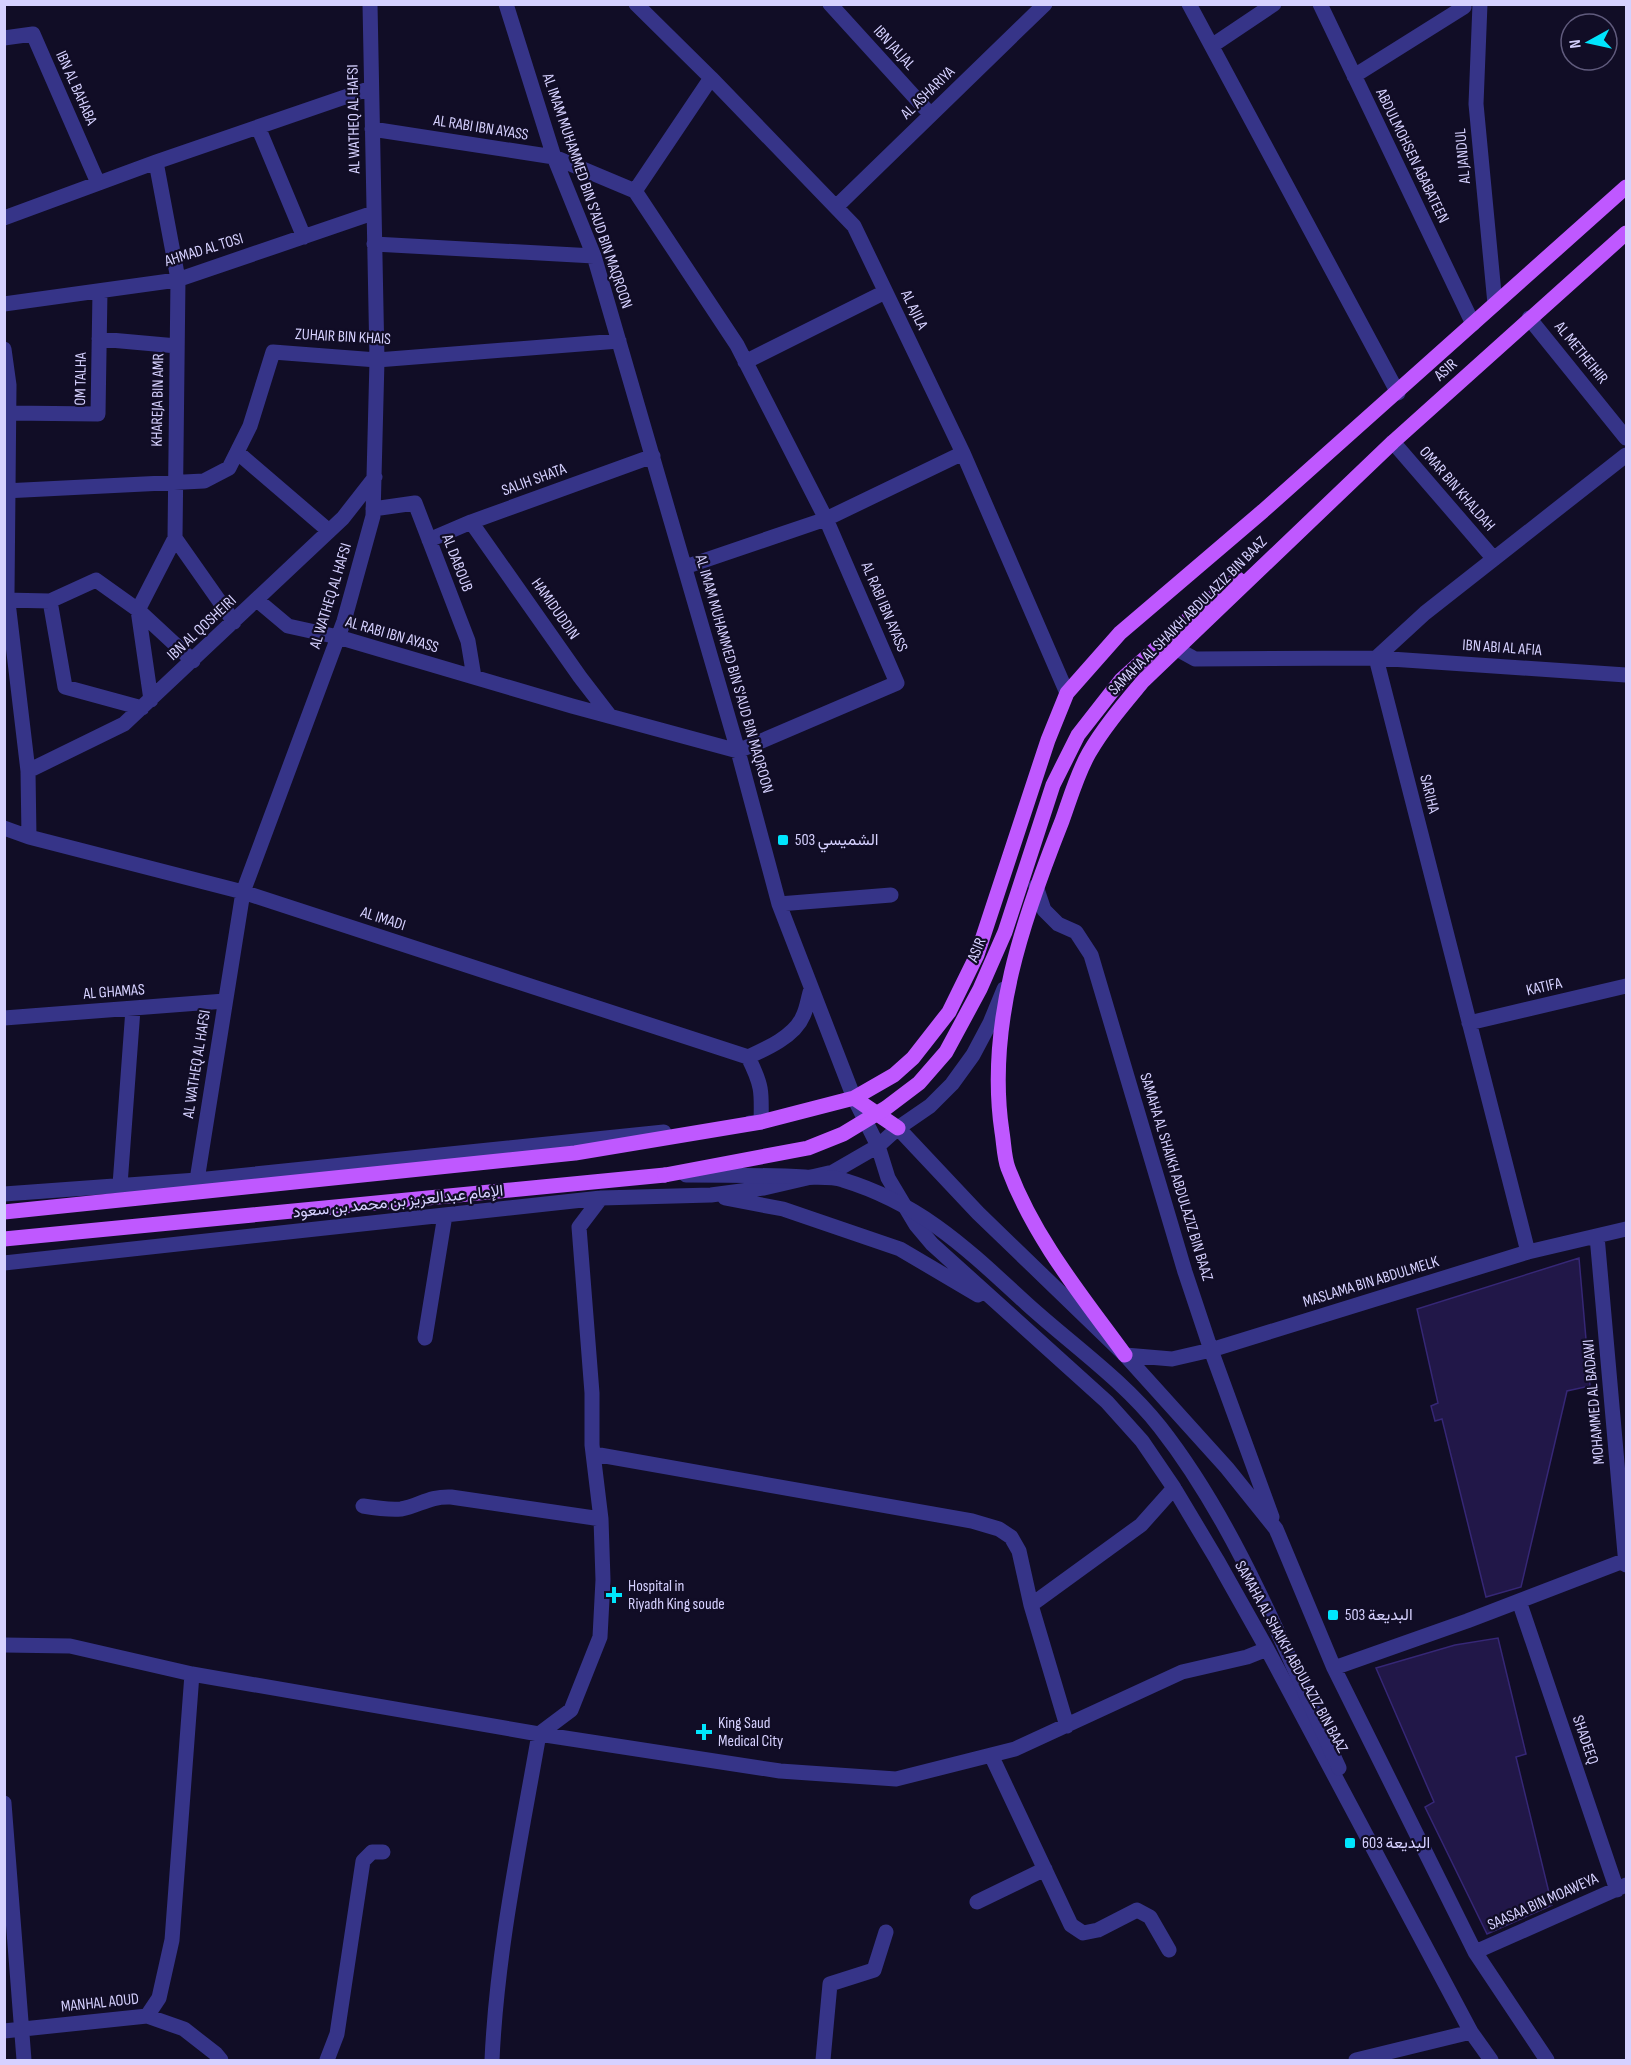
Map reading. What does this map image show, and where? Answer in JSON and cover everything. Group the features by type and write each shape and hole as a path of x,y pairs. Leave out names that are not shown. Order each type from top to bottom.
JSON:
{"main road":[{"path":"760,1122 854,1098 894,1075 914,1058 949,1012 977,955 1048,740 1067,693 1120,633 1398,393 1626,187"},
{"name":"ASIR","path":"665,1175 808,1148 843,1134 886,1108 919,1083 946,1052 980,989 1005,932 1053,785 1078,735 1121,680 1207,602 1293,537 1393,442 1626,233"},
{"name":"SAMAHA AL SHAIKH ABDULAZIZ BIN BAAZ","path":"1125,1355 1054,1258 1030,1217 1007,1166 997,1100 1001,1027 1012,972 1036,886 1088,755 1113,717 1143,681 1293,537"},
{"name":"SAMAHA AL SHAIKH ABDULAZIZ BIN BAAZ","path":"854,1098 898,1128"},
{"name":"الإمام عبدالعزيز بن محمد بن سعود","path":"4,1212 575,1153 760,1122"},
{"name":"الإمام عبدالعزيز بن محمد بن سعود","path":"4,1239 120,1230 665,1175"}],"street":[{"name":"AL WATHEQ AL HAFSI","path":"197,1180 243,892 338,637 374,509 377,360 370,4"},
{"name":"AL IMAM MUHAMMED BIN S'AUD BIN MAQROON","path":"506,4 554,157 594,256 738,751 779,903 811,989 854,1098 878,1146 888,1178 916,1225 932,1244 1005,1311"},
{"name":"AL AJILA","path":"636,4 854,226 963,453 1067,693"},
{"name":"IBN JALJAL","path":"830,4 931,115"},
{"name":"AL ASHARIYA","path":"836,207 1045,4"},
{"path":"1189,4 1398,393"},
{"path":"1213,45 1274,4"},
{"name":"ABDULMOHSEN ABABATEEN","path":"1320,4 1473,324"},
{"path":"1354,76 1469,5"},
{"name":"AL JANDUL","path":"1469,5 1478,35 1476,104 1495,304"},
{"name":"IBN AL BAHABA","path":"4,38 33,34 98,183"},
{"path":"635,191 711,78"},
{"path":"4,218 156,162 371,88"},
{"path":"258,127 304,237"},
{"name":"AL RABI IBN AYASS","path":"257,600 288,626 338,637 738,751 897,682 826,519 736,345 635,191 554,157 372,129"},
{"name":"KHAREJA BIN AMR","path":"156,162 177,280 175,538"},
{"name":"AHMAD AL TOSI","path":"4,304 177,280 373,213"},
{"path":"374,244 594,256"},
{"name":"OM TALHA","path":"9,413 98,414 100,291"},
{"path":"745,362 885,291"},
{"name":"AL METHEIHIR","path":"1529,318 1626,438"},
{"path":"99,339 177,346"},
{"name":"ZUHAIR BIN KHAIS","path":"6,491 204,481 229,468 250,426 273,352 377,360 619,341"},
{"path":"4,349 9,385 6,600 10,665 28,771 29,837"},
{"name":"OMAR BIN KHALDAH","path":"1393,442 1494,559"},
{"path":"237,452 329,531"},
{"path":"685,567 826,519 963,453"},
{"path":"1376,658 1425,613 1626,455"},
{"name":"SALIH SHATA","path":"429,540 471,522 653,456"},
{"name":"IBN AL QOSHEIRI","path":"28,771 124,724 343,518 375,477"},
{"name":"AL DABOUB","path":"374,509 415,502 468,641 474,677"},
{"name":"HAMIDUDDIN","path":"471,522 610,716"},
{"path":"50,601 65,687 147,704 138,610 175,538 234,622"},
{"path":"6,600 50,601 96,580 138,610 193,661"},
{"name":"IBN ABI AL AFIA","path":"1177,649 1195,659 1376,658 1626,675"},
{"name":"SARIHA","path":"1376,658 1528,1252"},
{"name":"AL IMADI","path":"4,828 29,837 243,892 748,1058"},
{"name":"SAMAHA AL SHAIKH ABDULAZIZ BIN BAAZ","path":"1036,886 1044,910 1058,924 1076,932 1091,955 1211,1350 1276,1528 1334,1668 1475,1952 1547,2061"},
{"path":"779,903 891,895"},
{"path":"878,1146 898,1128 930,1106 952,1084 984,1034 1012,972"},
{"name":"KATIFA","path":"1469,1023 1626,987"},
{"path":"4,1194 197,1180 760,1122 760,1081 748,1058 776,1045 795,1027 803,1018 811,989"},
{"name":"AL GHAMAS","path":"4,1018 225,1001"},
{"path":"120,1185 133,1009"},
{"name":"SAMAHA AL SHAIKH ABDULAZIZ BIN BAAZ","path":"898,1128 978,1213 1125,1355 1227,1468 1276,1528"},
{"name":"الإمام عبدالعزيز بن محمد بن سعود","path":"4,1263 601,1198 711,1195 796,1182 833,1172 878,1146"},
{"path":"665,1175 761,1175 840,1179 868,1188 916,1211 949,1233 1122,1388 1159,1426 1186,1464 1235,1544 1340,1768 1471,2032 1356,2061"},
{"path":"711,1195 783,1209 900,1249 1005,1311"},
{"path":"492,2061 503,1935 539,1734 571,1710 600,1637 603,1580 601,1519 592,1445 592,1393 579,1227 601,1198"},
{"path":"425,1338 445,1215"},
{"name":"MASLAMA BIN ABDULMELK","path":"1125,1355 1172,1359 1211,1350 1528,1252 1626,1228"},
{"name":"MOHAMMED AL BADAWI","path":"1597,1236 1626,1562"},
{"name":"SAMAHA AL SHAIKH ABDULAZIZ BIN BAAZ","path":"1005,1311 1107,1402 1142,1441 1174,1488 1267,1649 1471,2032 1491,2061"},
{"path":"594,1454 972,1521 999,1529 1011,1537 1019,1551 1031,1605 1066,1726"},
{"path":"1031,1605 1141,1525 1174,1488"},
{"path":"363,1506 402,1509 437,1497 451,1497 601,1519"},
{"path":"1334,1668 1626,1562"},
{"name":"SHADEEQ","path":"1519,1601 1622,1887"},
{"path":"4,1645 70,1646 192,1674 539,1734 780,1771 896,1779 1015,1749 1182,1672 1247,1658 1267,1649"},
{"path":"147,2016 159,1998 172,1940 192,1674"},
{"path":"991,1755 1071,1925 1083,1933 1098,1930 1137,1910 1150,1917 1169,1950"},
{"path":"4,1803 24,2061"},
{"path":"327,2061 337,2034 363,1861 372,1852 383,1852"},
{"path":"976,1902 1045,1869"},
{"name":"SAASAA BIN MOAWEYA","path":"1475,1952 1622,1887"},
{"path":"823,2061 830,1984 874,1970 886,1932"},
{"path":"495,2008 503,2061"},
{"name":"MANHAL AOUD","path":"4,2031 147,2016 184,2029 216,2054 221,2061"}],"building":[{"path":"1579,1258 1590,1386 1567,1391 1521,1587 1486,1597 1442,1419 1435,1421 1431,1406 1438,1403 1417,1309"},
{"path":"1498,1638 1526,1754 1516,1757 1552,1905 1487,1934 1425,1807 1434,1802 1376,1668 1455,1645"}],"place":[{"name":"الشميسي 503","path":"783,840"},
{"name":"Hospital in Riyadh King soude","path":"614,1595"},
{"name":"البديعة 503","path":"1333,1615"},
{"name":"King Saud Medical City","path":"704,1732"},
{"name":"البديعة 603","path":"1350,1843"}]}
